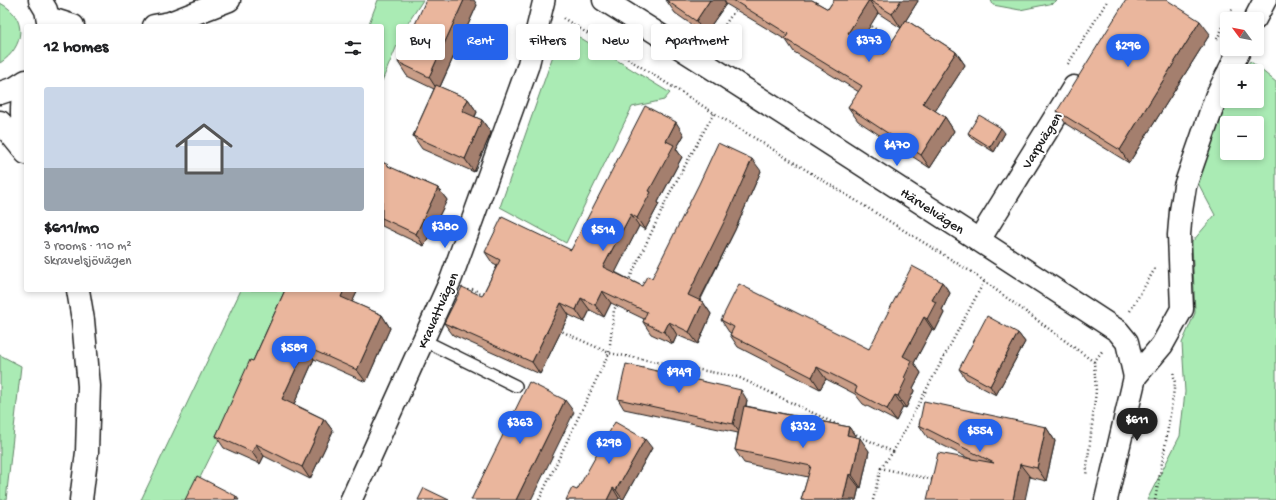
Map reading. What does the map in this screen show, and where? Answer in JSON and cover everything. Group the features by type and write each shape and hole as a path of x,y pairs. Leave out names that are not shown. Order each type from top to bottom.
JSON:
{"street":[{"path":"165,24 229,0"},
{"name":"Härvelvägen","path":"604,0 651,29"},
{"path":"1259,12 1265,0"},
{"name":"Kravattvägen","path":"351,500 452,279 528,66 543,2"},
{"path":"46,15 68,24"},
{"name":"Härvelvägen","path":"700,60 1118,331 1127,342 1135,377"},
{"name":"Varpvägen","path":"979,240 1083,73"},
{"path":"0,94 24,83"},
{"path":"1106,500 1135,377 1162,345 1182,309 1179,235 1185,186 1220,89"},
{"path":"24,92 22,111 24,132"},
{"path":"0,122 24,151"},
{"path":"78,292 83,320 89,386 87,452 81,500"}],"lane":[{"path":"423,340 516,386"}],"path":[{"path":"543,2 714,113 984,280 1094,362"},
{"path":"725,24 738,6"},
{"path":"863,21 881,33"},
{"path":"628,282 671,191 714,113"},
{"path":"1085,480 1096,391 1094,362 1118,331 1157,265"},
{"path":"452,279 487,296"},
{"path":"873,500 881,468 893,452 984,280"},
{"path":"539,500 609,353 614,310 618,303"},
{"path":"559,330 609,353 738,378 893,452"},
{"path":"1155,500 1176,383 1171,362 1162,345"},
{"path":"881,468 940,481"}],"green space":[{"path":"378,0 423,0 407,24 396,24 396,48 384,76 384,24 369,24"},
{"path":"991,0 1057,0 1054,3 1020,10 993,5"},
{"path":"0,3 9,9 15,16 19,24 20,32 14,49 0,63"},
{"path":"580,37 588,42 588,60 616,60 670,93 664,100 632,107 566,243 500,207 551,60 580,60"},
{"path":"1264,72 1276,82 1276,500 1147,500 1180,436 1185,392 1182,343 1195,313 1192,242 1215,215 1198,183 1220,108 1264,108"},
{"path":"240,292 289,292 262,352 189,500 141,500"},
{"path":"0,355 21,366 6,500 0,500"}],"building":[{"path":"426,0 464,0 445,42 445,24 415,24"},
{"path":"666,0 710,0 696,21"},
{"path":"733,0 812,0 828,9 834,0 869,0 848,33 884,54 906,20 956,52 923,103 945,117 921,155 848,107 862,86 785,39 788,34"},
{"path":"869,0 901,0 892,14"},
{"path":"1126,0 1167,0 1200,21 1120,150 1057,111"},
{"path":"399,60 437,60 429,77 398,62"},
{"path":"436,85 468,99 462,111 482,120 465,159 413,136"},
{"path":"645,106 676,122 666,141 674,145 649,191 651,192 637,218 631,214 603,267 642,286 647,276 652,278 718,143 752,159 726,218 688,295 703,302 689,332 669,322 664,332 643,322 647,312 602,291 595,305 581,298 576,310 561,303 532,362 444,323 462,287 482,296 500,260 485,252 502,217 571,250"},
{"path":"979,115 1001,128 990,147 968,133"},
{"path":"384,163 438,188 416,234 384,219"},
{"path":"912,266 942,282 932,300 936,302 927,319 924,317 903,356 912,361 898,396 895,395 887,409 855,392 857,387 817,367 812,377 730,335 734,327 721,320 739,284 869,349"},
{"path":"284,292 343,292 341,297 382,315 357,370 306,347 282,399 324,419 302,467 256,444 252,452 216,436 250,360 253,361"},
{"path":"987,316 1018,333 990,386 959,369"},
{"path":"626,364 741,390 733,424 618,399"},
{"path":"529,382 565,400 516,500 471,500"},
{"path":"924,401 1046,427 1037,468 1020,464 1013,500 927,500 938,453 994,463 919,425"},
{"path":"744,406 849,427 847,435 860,438 852,475 849,474 843,500 801,500 811,466 735,450"},
{"path":"615,422 645,439 616,490 613,488 607,500 566,500 572,488 577,490"},
{"path":"197,476 236,496 235,500 185,500"},
{"path":"424,488 449,500 418,500"}]}
